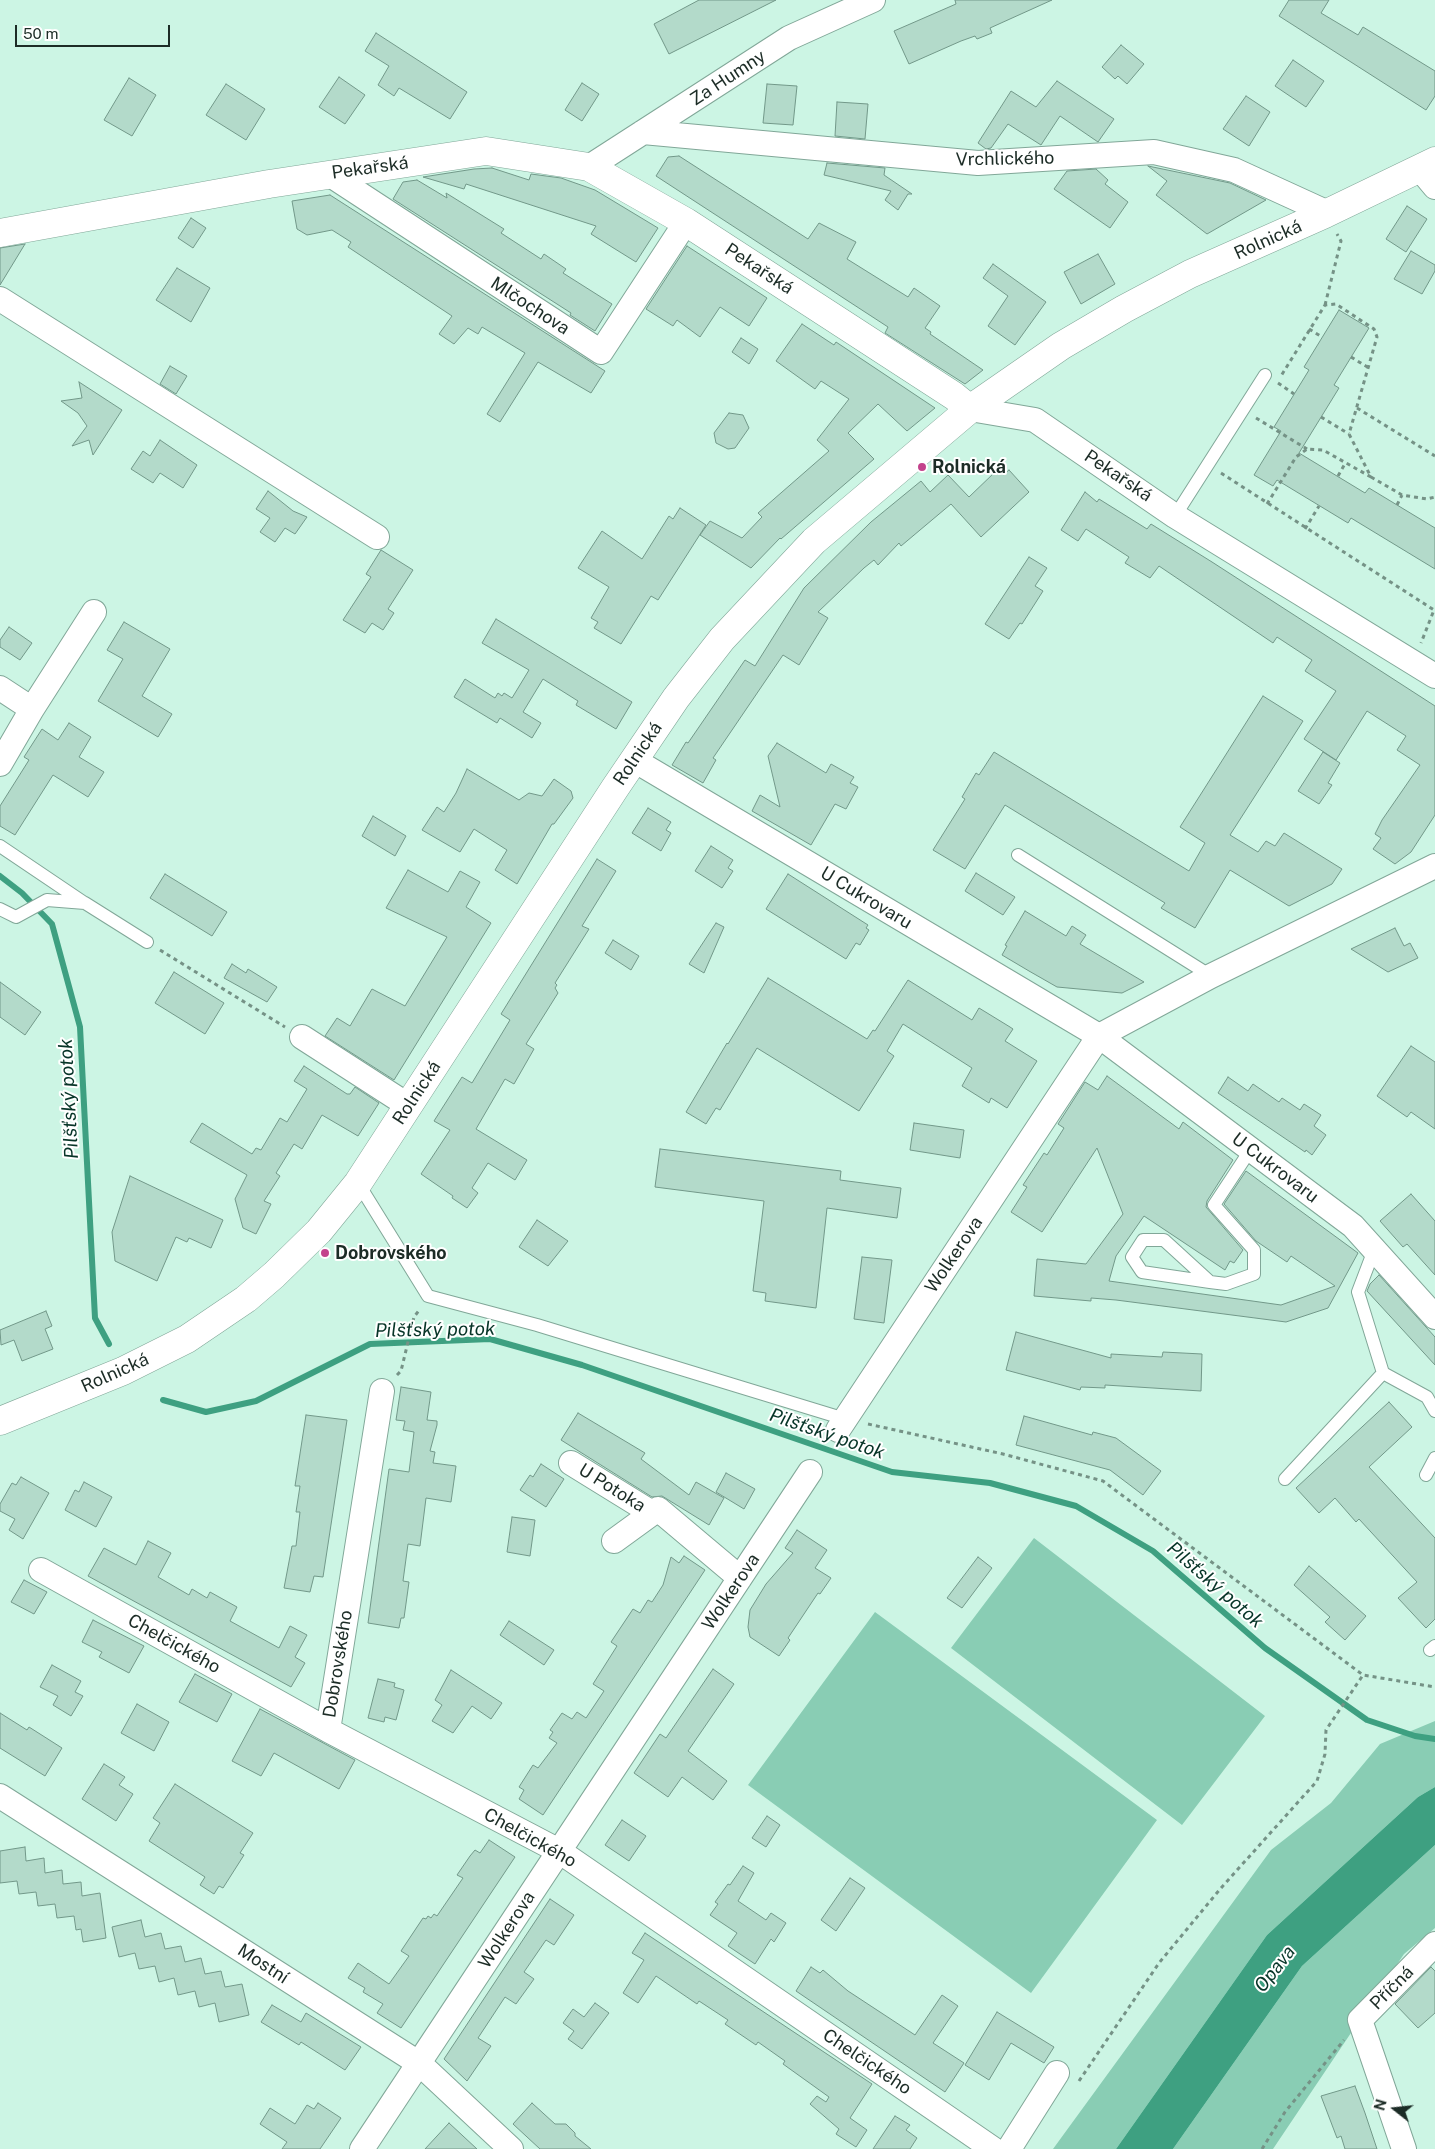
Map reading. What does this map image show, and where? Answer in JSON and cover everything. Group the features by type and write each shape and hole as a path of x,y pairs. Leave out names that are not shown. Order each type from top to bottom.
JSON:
{"street":[{"name":"Za Humny","path":"589,167 789,38 873,0"},
{"name":"Vrchlického","path":"643,132 978,163 1154,152 1234,170 1326,214"},
{"name":"Pekařská","path":"0,232 329,174 486,151 589,167 686,222 954,396 970,410 1035,420 1175,516 1435,676"},
{"name":"Rolnická","path":"0,1421 123,1371 187,1339 226,1313 274,1275 319,1231 358,1183 676,698 722,639 814,541 970,410 1061,346 1124,309 1190,274 1326,214 1430,172"},
{"name":"Mlčochova","path":"329,174 601,352 686,222"},
{"path":"0,299 377,537"},
{"path":"0,764 32,709 94,612"},
{"path":"0,688 32,709"},
{"name":"U Cukrovaru","path":"634,760 1099,1036 1352,1226 1435,1317"},
{"path":"1099,1036 1211,976 1435,866"},
{"name":"Wolkerova","path":"842,1425 1099,1036"},
{"path":"302,1037 409,1106"},
{"name":"Dobrovského","path":"328,1730 382,1391"},
{"name":"U Potoka","path":"571,1463 652,1514"},
{"name":"Wolkerova","path":"362,2149 810,1472"},
{"name":"U Potoka","path":"614,1541 658,1509 740,1578"},
{"name":"Chelčického","path":"41,1570 328,1730 559,1851 993,2149"},
{"name":"Mostní","path":"0,1796 420,2064 512,2149"},
{"name":"Příčná","path":"1404,2149 1360,2020 1435,1944"},
{"path":"1009,2149 1057,2073"}],"lane":[{"path":"1175,516 1265,375"},
{"path":"0,846 147,942"},
{"path":"1018,856 1211,976"},
{"path":"0,909 16,917 47,900 86,903"},
{"path":"1210,1282 1164,1240 1143,1240 1132,1257 1142,1272 1210,1282 1226,1284 1254,1274 1254,1250 1214,1205 1251,1149"},
{"path":"358,1183 428,1296 537,1325 842,1425"},
{"path":"1374,1250 1358,1292 1383,1373 1427,1397 1435,1411"},
{"path":"1285,1479 1383,1373"},
{"path":"1426,1476 1435,1458"}],"path":[{"path":"1278,383 1325,305 1341,241 1326,214"},
{"path":"1325,305 1336,304 1374,329 1377,337 1349,434"},
{"path":"1309,330 1322,337"},
{"path":"1351,357 1369,368"},
{"path":"1357,408 1435,456"},
{"path":"1243,409 1307,449 1323,450 1402,496 1435,498"},
{"path":"1321,417 1349,434 1371,477"},
{"path":"1267,504 1296,456 1307,449"},
{"path":"1338,476 1346,462"},
{"path":"1208,465 1434,609 1414,662"},
{"path":"1397,505 1402,496"},
{"path":"1305,528 1319,506"},
{"path":"147,942 302,1037"},
{"path":"401,1370 414,1317"},
{"path":"842,1425 1003,1454 1103,1481 1363,1675 1435,1687"},
{"path":"1078,2082 1159,1963 1221,1888 1317,1781 1325,1754 1326,1730 1363,1675"},
{"path":"1262,2149 1285,2112 1360,2020"}],"shaded area":[{"path":"1034,1538 1265,1716 1182,1825 951,1648"},
{"path":"875,1612 1157,1820 1031,1993 748,1785"},
{"path":"1435,1721 1435,1787 1418,1797 1267,1935 1116,2149 1053,2149 1271,1850 1331,1803 1380,1744"},
{"path":"1435,1845 1435,1928 1404,1954 1273,2149 1173,2149 1302,1966"}],"water":[{"name":"Opava","path":"1435,1787 1435,1845 1302,1966 1173,2149 1116,2149 1267,1935 1418,1797"}],"building":[{"path":"699,0 776,0 669,54 654,24"},
{"path":"955,0 1052,0 990,28 992,33 977,39 975,36 961,41 909,64 894,31 956,4"},
{"path":"1289,0 1329,0 1321,13 1358,35 1363,27 1435,71 1435,96 1426,110 1279,16"},
{"path":"376,33 467,92 450,119 399,88 394,96 378,85 389,66 365,51"},
{"path":"1121,45 1144,64 1127,84 1118,76 1115,79 1102,67"},
{"path":"1293,60 1324,81 1306,107 1275,86"},
{"path":"339,77 365,95 345,124 319,107"},
{"path":"129,78 156,95 132,136 104,120"},
{"path":"1057,81 1114,119 1098,142 1060,116 1041,145 1008,124 991,148 986,149 978,143 1011,91 1036,107"},
{"path":"582,83 599,94 582,121 565,110"},
{"path":"226,84 265,109 246,140 206,115"},
{"path":"767,84 797,86 793,125 763,123"},
{"path":"1246,96 1270,112 1249,146 1223,129"},
{"path":"837,102 868,104 865,139 835,136"},
{"path":"679,156 808,239 819,223 856,242 847,259 908,297 914,288 940,306 925,328 931,332 930,334 983,370 965,384 885,333 888,327 656,176 668,157"},
{"path":"827,163 885,168 884,175 912,194 908,194 898,210 885,200 891,191 824,175"},
{"path":"1148,166 1230,183 1266,200 1207,234 1156,195 1167,181"},
{"path":"492,168 529,180 531,174 561,178 595,190 658,228 636,262 591,234 596,226 466,184 464,189 423,177"},
{"path":"1096,169 1108,180 1105,184 1128,202 1110,228 1054,189 1067,171"},
{"path":"417,180 447,198 446,193 504,229 501,233 541,259 544,254 566,269 563,273 612,304 595,331 570,315 571,313 393,199 403,182"},
{"path":"330,195 605,371 591,393 538,362 500,422 487,414 525,353 482,327 478,334 468,328 454,344 439,334 452,316 348,247 351,242 332,230 307,235 297,229 292,201"},
{"path":"1407,206 1427,219 1406,252 1386,239"},
{"path":"191,218 206,228 193,248 178,238"},
{"path":"25,244 0,285 0,248"},
{"path":"687,246 767,298 749,326 720,307 700,337 677,320 673,326 646,309"},
{"path":"1411,251 1435,265 1435,271 1422,294 1394,279"},
{"path":"1098,254 1115,284 1081,304 1064,272"},
{"path":"993,264 1046,302 1015,345 988,326 1008,296 983,278"},
{"path":"177,268 210,288 191,322 156,300"},
{"path":"1339,310 1369,328 1334,385 1339,388 1299,453 1365,493 1369,488 1435,528 1435,569 1351,518 1348,523 1277,480 1273,486 1254,475 1281,431 1274,427 1309,370 1304,367"},
{"path":"802,324 834,345 836,342 935,408 907,431 878,404 848,433 874,459 780,538 751,568 700,535 710,521 742,538 762,517 758,513 829,451 817,440 849,399 821,381 815,389 776,361"},
{"path":"741,338 758,349 749,364 732,352"},
{"path":"170,366 187,376 176,394 160,384"},
{"path":"79,382 122,410 93,455 89,440 72,446 87,426 78,413 61,401 82,398"},
{"path":"729,413 743,415 749,428 735,448 728,449 716,443 714,433"},
{"path":"160,440 197,465 183,488 160,473 153,483 131,469 143,451 150,456"},
{"path":"1009,470 1029,492 981,537 951,504 901,546 899,543 878,565 874,560 864,568 818,612 828,618 799,665 783,655 713,758 716,760 703,783 672,765 686,742 688,743 745,660 755,666 804,588 871,522 921,481 930,492 948,475 969,497 995,472 998,474 1000,472 1003,475"},
{"path":"268,491 293,511 307,517 295,534 285,528 275,542 260,532 270,518 256,509"},
{"path":"1085,492 1097,502 1099,499 1147,529 1151,524 1435,706 1435,815 1411,852 1395,864 1373,849 1381,838 1375,834 1382,820 1420,765 1397,750 1406,736 1367,711 1336,760 1304,739 1336,691 1305,671 1312,660 1277,637 1273,643 1159,566 1150,578 1125,563 1129,557 1086,529 1078,541 1061,530"},
{"path":"680,508 706,525 658,600 651,596 621,644 594,628 598,622 591,618 609,587 578,568 602,531 642,559 669,516 673,519"},
{"path":"381,550 413,570 388,609 394,613 383,630 372,623 365,633 343,620 371,577 366,574"},
{"path":"1029,557 1047,568 1035,586 1043,591 1022,624 1020,623 1009,639 985,624"},
{"path":"496,619 632,702 616,729 576,705 578,701 543,679 523,712 541,723 532,738 500,718 497,723 454,697 465,679 495,698 498,693 502,696 504,693 512,698 529,670 482,643"},
{"path":"124,622 170,649 142,696 172,714 158,737 98,701 123,659 107,650"},
{"path":"9,627 32,643 20,660 0,647 0,640"},
{"path":"1263,696 1303,721 1230,835 1258,852 1266,841 1275,846 1284,833 1342,869 1332,884 1289,906 1230,870 1195,928 1161,908 1165,903 1005,805 965,869 933,850 965,799 962,797 976,773 979,775 994,752 1189,871 1205,843 1180,827"},
{"path":"69,723 91,737 79,757 104,772 88,797 53,775 15,835 0,826 0,806 29,760 24,757 42,729 58,740"},
{"path":"777,743 826,773 831,764 854,777 850,783 858,787 846,809 835,804 811,845 752,811 760,795 780,807 768,756"},
{"path":"1323,752 1340,763 1328,783 1332,785 1319,804 1298,791"},
{"path":"467,769 519,800 529,793 542,796 554,779 571,791 573,798 554,824 552,824 517,884 495,870 507,850 474,829 460,852 422,830 437,807 444,812 456,793"},
{"path":"648,808 671,822 666,830 671,833 661,851 632,833"},
{"path":"373,816 406,836 395,856 362,836"},
{"path":"711,846 733,860 728,868 733,871 722,888 695,871"},
{"path":"597,859 616,871 582,926 589,929 555,983 558,993 526,1044 534,1049 514,1084 505,1079 476,1129 527,1160 515,1180 488,1163 472,1188 478,1193 467,1208 421,1174 450,1130 434,1121 462,1077 472,1083 510,1020 501,1014"},
{"path":"408,870 448,892 460,871 480,882 466,907 491,923 394,1080 325,1036 337,1018 350,1026 372,989 405,1006 447,937 386,908"},
{"path":"976,873 1015,897 1003,915 965,891"},
{"path":"165,874 227,912 212,936 150,898"},
{"path":"788,874 868,925 866,928 869,930 860,945 856,943 846,959 766,909"},
{"path":"1025,911 1066,936 1072,926 1086,935 1080,944 1144,982 1122,993 1057,987 1002,955 1007,946 1005,945"},
{"path":"716,923 724,927 704,973 689,964"},
{"path":"1395,928 1404,946 1410,943 1418,958 1388,972 1351,949"},
{"path":"613,940 639,956 631,970 605,953"},
{"path":"232,964 246,973 248,969 277,987 267,1002 224,978"},
{"path":"174,972 224,1003 205,1034 155,1003"},
{"path":"768,978 867,1039 873,1030 875,1031 908,980 972,1020 979,1008 1010,1027 1013,1029 1005,1041 1037,1061 1007,1108 991,1098 989,1103 962,1086 972,1068 903,1024 887,1051 894,1056 859,1111 757,1048 720,1110 716,1108 706,1124 686,1112"},
{"path":"0,982 41,1012 25,1035 0,1017"},
{"path":"1411,1046 1435,1062 1435,1129 1411,1112 1407,1117 1377,1096"},
{"path":"304,1066 347,1094 350,1094 355,1087 379,1103 358,1136 322,1115 302,1149 294,1144 276,1173 280,1176 264,1201 271,1204 256,1234 243,1228 235,1199 247,1175 190,1142 202,1123 252,1154 256,1148 261,1150 280,1118 287,1122 307,1089 294,1081"},
{"path":"1107,1076 1179,1129 1183,1122 1233,1160 1207,1201 1206,1207 1243,1250 1234,1263 1230,1261 1225,1270 1144,1216 1116,1256 1109,1281 1281,1305 1335,1286 1291,1256 1287,1262 1256,1241 1224,1204 1246,1171 1358,1253 1328,1308 1286,1322 1116,1300 1091,1298 1091,1301 1034,1296 1037,1259 1086,1264 1123,1214 1097,1148 1042,1232 1011,1212 1027,1187 1023,1185 1044,1153 1047,1155 1064,1128 1058,1124 1085,1082 1098,1090"},
{"path":"1228,1077 1248,1091 1253,1084 1279,1102 1282,1098 1300,1110 1304,1104 1321,1115 1314,1126 1326,1135 1312,1155 1218,1093"},
{"path":"914,1123 964,1130 960,1158 910,1150"},
{"path":"660,1149 841,1171 840,1180 901,1188 897,1218 827,1208 816,1308 765,1301 766,1293 753,1291 764,1201 655,1187"},
{"path":"130,1176 223,1220 211,1248 189,1238 187,1242 176,1237 157,1281 115,1261 112,1232"},
{"path":"1411,1194 1435,1221 1435,1275 1407,1244 1403,1247 1380,1221"},
{"path":"537,1220 568,1241 548,1266 519,1247"},
{"path":"862,1257 892,1260 884,1323 854,1319"},
{"path":"1379,1275 1435,1337 1435,1365 1367,1291 1370,1284"},
{"path":"46,1311 52,1326 45,1329 53,1349 22,1361 14,1340 1,1345 0,1330"},
{"path":"1016,1332 1111,1358 1111,1354 1162,1357 1163,1352 1202,1354 1201,1391 1105,1385 1105,1388 1081,1387 1080,1390 1006,1370"},
{"path":"401,1387 431,1392 427,1420 437,1421 430,1451 435,1452 433,1463 456,1466 451,1502 426,1498 420,1546 408,1544 403,1581 409,1582 404,1618 401,1618 399,1628 368,1623 389,1469 409,1472 414,1432 403,1430 405,1421 396,1420"},
{"path":"1389,1402 1412,1427 1369,1467 1435,1538 1435,1619 1426,1628 1398,1598 1417,1582 1359,1519 1356,1522 1335,1498 1319,1513 1296,1488"},
{"path":"578,1413 645,1453 641,1459 689,1495 696,1482 724,1498 709,1525 662,1496 652,1497 561,1440"},
{"path":"306,1415 347,1420 323,1577 314,1576 310,1592 284,1588 292,1546 296,1546 300,1512 296,1512 300,1486 295,1486"},
{"path":"1024,1416 1092,1435 1093,1432 1116,1438 1161,1471 1143,1495 1110,1470 1016,1445"},
{"path":"541,1464 564,1479 546,1507 520,1490 530,1475 533,1477"},
{"path":"726,1473 755,1489 744,1509 716,1492"},
{"path":"21,1477 49,1493 23,1539 9,1530 15,1519 0,1511 0,1504 12,1483 16,1485"},
{"path":"84,1482 112,1497 96,1527 65,1510 75,1490 79,1492"},
{"path":"512,1517 535,1520 530,1556 507,1552"},
{"path":"797,1530 827,1550 815,1568 831,1578 820,1594 818,1593 788,1638 790,1640 779,1656 750,1637 748,1627 750,1610 766,1584 793,1553 785,1548"},
{"path":"148,1541 171,1553 158,1577 189,1595 192,1589 207,1598 210,1592 237,1607 230,1621 279,1648 290,1626 307,1635 295,1657 305,1663 291,1687 88,1576 104,1548 136,1565"},
{"path":"684,1556 705,1570 543,1815 519,1799 524,1790 519,1787 533,1765 538,1768 557,1743 549,1738 553,1732 550,1730 562,1713 572,1719 577,1712 586,1718 604,1691 593,1684 617,1646 611,1642 633,1609 640,1613 648,1600 652,1602 663,1585 671,1557 679,1563"},
{"path":"978,1557 992,1568 962,1608 947,1598"},
{"path":"1309,1566 1366,1616 1345,1640 1325,1622 1330,1617 1294,1585"},
{"path":"24,1580 47,1592 34,1614 11,1602"},
{"path":"93,1620 144,1646 129,1673 99,1657 102,1652 82,1642"},
{"path":"509,1621 554,1650 544,1665 500,1635"},
{"path":"52,1665 81,1681 75,1692 83,1696 71,1716 53,1705 58,1696 40,1687"},
{"path":"713,1669 734,1684 688,1751 727,1781 713,1800 682,1777 668,1797 634,1773 660,1734 666,1738"},
{"path":"451,1670 502,1703 491,1719 472,1706 453,1733 432,1721 442,1705 435,1700"},
{"path":"195,1674 232,1694 217,1722 179,1702"},
{"path":"378,1679 395,1683 394,1687 404,1690 396,1720 385,1717 384,1722 368,1718"},
{"path":"137,1704 169,1722 154,1751 121,1733"},
{"path":"260,1709 355,1760 339,1789 274,1753 261,1776 232,1761"},
{"path":"0,1713 27,1730 29,1727 62,1748 45,1776 0,1748"},
{"path":"104,1764 125,1777 119,1785 133,1794 116,1821 82,1799"},
{"path":"175,1784 253,1833 240,1853 244,1855 223,1888 219,1886 214,1894 200,1885 205,1877 149,1841 160,1823 153,1818"},
{"path":"767,1816 780,1825 766,1847 752,1838"},
{"path":"622,1820 646,1836 629,1861 605,1845"},
{"path":"489,1840 515,1857 401,2028 377,2013 383,2004 363,1992 365,1988 348,1978 358,1963 389,1984 409,1956 401,1951 423,1918 426,1919 428,1916 431,1918 434,1914 437,1916 463,1878 457,1875 470,1856 475,1850 480,1853"},
{"path":"25,1847 26,1861 44,1858 45,1873 62,1870 63,1884 81,1882 82,1896 100,1893 106,1938 83,1942 81,1929 76,1930 74,1916 57,1918 55,1904 38,1906 36,1892 19,1894 17,1881 0,1883 0,1851"},
{"path":"743,1866 754,1873 738,1901 766,1920 771,1913 786,1923 774,1942 771,1939 755,1964 728,1946 737,1933 710,1915 718,1904 715,1902"},
{"path":"850,1878 865,1888 836,1931 821,1920"},
{"path":"550,1899 574,1915 554,1945 546,1940 524,1972 534,1979 516,2004 505,1997 478,2038 491,2046 467,2081 444,2059"},
{"path":"141,1920 145,1937 161,1933 165,1949 181,1946 185,1962 201,1958 205,1974 221,1971 225,1987 242,1984 249,2015 219,2022 215,2003 199,2007 195,1991 178,1995 174,1978 159,1982 155,1966 139,1969 135,1953 119,1957 112,1927"},
{"path":"645,1933 872,2084 850,2118 867,2130 856,2147 836,2134 839,2129 810,2104 817,2096 826,2102 829,2097 783,2064 785,2061 758,2042 756,2045 725,2024 728,2020 699,2001 697,2004 656,1976 638,2003 623,1993 644,1960 632,1953"},
{"path":"811,1967 820,1973 823,1970 848,1991 915,2035 942,1995 958,2006 933,2043 964,2063 945,2092 796,1991"},
{"path":"1431,1967 1435,1971 1435,2013 1418,2028 1395,2004"},
{"path":"595,2003 609,2013 582,2049 568,2039 574,2031 563,2023 573,2009 584,2017"},
{"path":"272,2005 301,2022 306,2013 361,2047 345,2070 301,2042 299,2045 261,2022"},
{"path":"997,2012 1054,2047 1044,2063 1011,2043 989,2080 965,2065"},
{"path":"1355,2086 1377,2149 1345,2149 1341,2136 1337,2138 1321,2096"},
{"path":"318,2103 341,2118 320,2149 282,2149 287,2142 260,2124 270,2108 295,2124 307,2105 314,2109"},
{"path":"532,2103 555,2124 566,2124 575,2133 575,2136 591,2149 540,2149 513,2124"},
{"path":"895,2116 910,2125 906,2130 917,2138 910,2149 873,2149"},
{"path":"449,2123 477,2149 425,2149"}],"waterway":[{"name":"Pilšťský potok","path":"0,876 22,893 52,924 80,1027 95,1318 109,1344"},
{"name":"Pilšťský potok","path":"163,1400 206,1412 256,1401 370,1344 490,1339 582,1365 892,1472 990,1483 1076,1506 1153,1551 1265,1648 1367,1720 1415,1736 1435,1739"}],"place":[{"name":"Rolnická","path":"922,467"},
{"name":"Dobrovského","path":"325,1253"}]}
